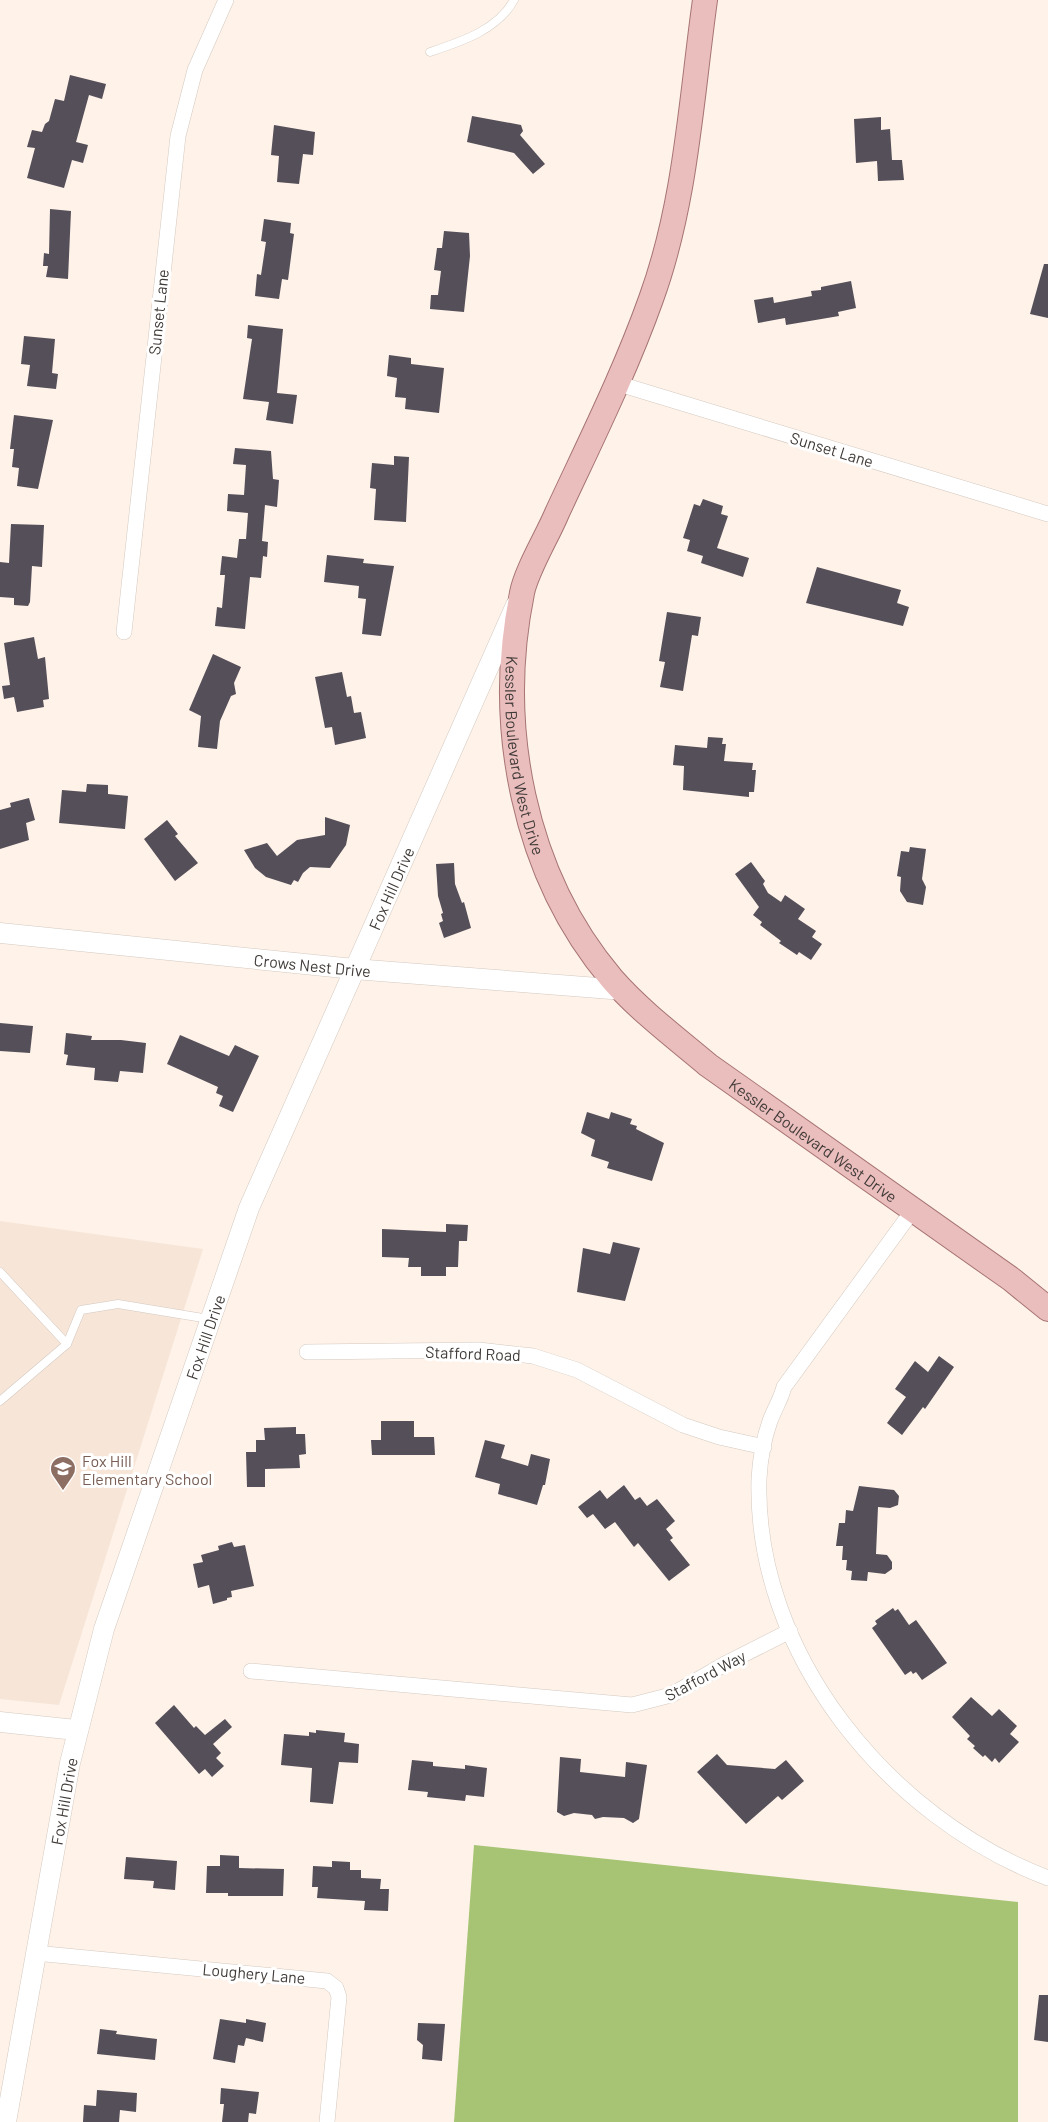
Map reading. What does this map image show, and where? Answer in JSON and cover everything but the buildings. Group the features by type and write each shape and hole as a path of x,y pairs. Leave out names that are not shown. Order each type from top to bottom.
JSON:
{"main road":[{"name":"Kessler Boulevard West Drive","path":"705,0 686,158 671,231 653,295 522,592 512,688 515,748 523,799 536,841 565,907 606,971 624,990 708,1065 1048,1309"}],"street":[{"name":"Sunset Lane","path":"124,632 178,136 195,70 226,0"},
{"name":"Sunset Lane","path":"616,383 1048,514"},
{"name":"Fox Hill Drive","path":"6,2122 76,1730 98,1647 249,1208 522,592"},
{"name":"Crows Nest Drive","path":"0,933 354,969 624,990"},
{"path":"913,1210 784,1387 771,1419 764,1447 759,1494 765,1557 775,1595 809,1670 844,1723 869,1754 898,1784 978,1844 1048,1878"},
{"name":"Stafford Road","path":"307,1352 479,1350 533,1356 577,1370 676,1422 719,1437 764,1447"},
{"name":"Stafford Way","path":"251,1671 625,1706 649,1703 671,1695 790,1631"},
{"path":"0,1722 76,1730"},
{"name":"Loughery Lane","path":"35,1953 327,1981 336,1988 339,1996 327,2122"}],"lane":[{"path":"430,52 459,42 487,28 509,9 514,0"},
{"path":"0,1272 67,1344"},
{"path":"0,1401 67,1344 81,1310 118,1304 211,1319"}],"shaded area":[{"name":"Fox Hill Elementary School","path":"0,1221 203,1249 59,1705 0,1699"}],"green space":[{"path":"474,1845 1018,1902 1018,2122 454,2122"}],"place":[{"name":"Fox Hill Elementary School","path":"63,1492"}]}
